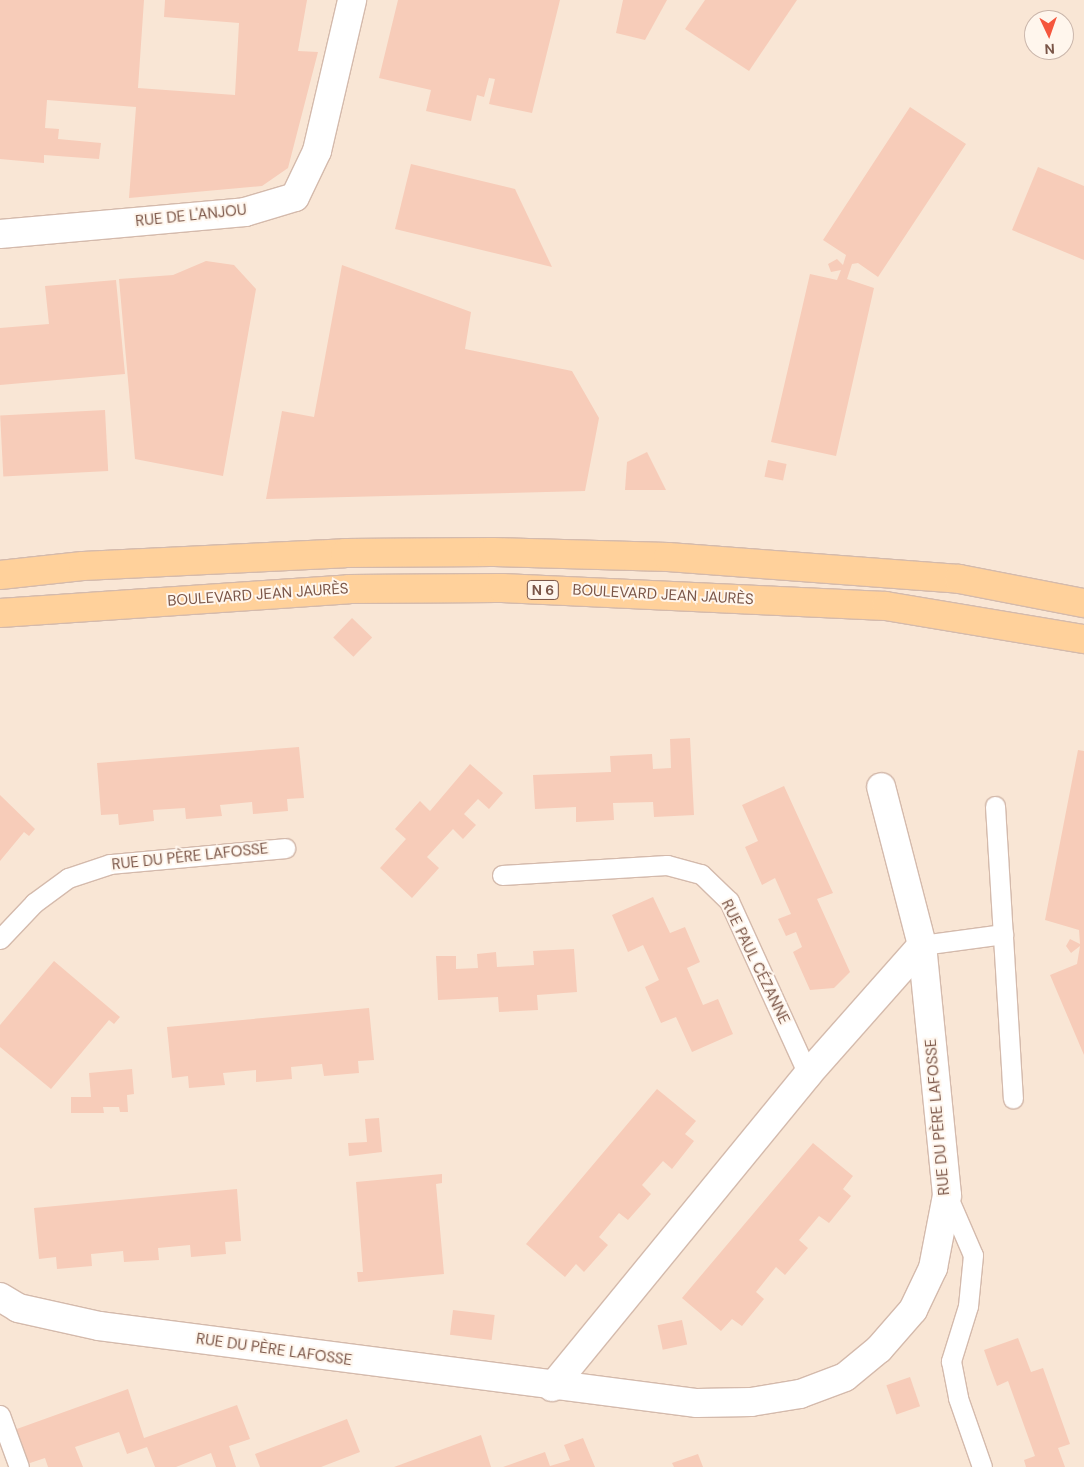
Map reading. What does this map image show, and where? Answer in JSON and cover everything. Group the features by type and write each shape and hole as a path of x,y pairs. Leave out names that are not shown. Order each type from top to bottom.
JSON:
{"main road":[{"path":"0,574 83,566 345,553 501,552 668,557 959,579 1084,603"},
{"name":"BOULEVARD JEAN JAURÈS","path":"0,612 349,589 502,588 886,606 1084,639"}],"street":[{"name":"RUE DE L'ANJOU","path":"0,234 245,212 295,197 317,151 352,0"},
{"name":"RUE DU PÈRE LAFOSSE","path":"0,1297 18,1308 98,1326 552,1387 698,1403 751,1402 800,1394 845,1377 879,1350 913,1310 933,1268 947,1195 922,945 882,786"},
{"path":"552,1387 808,1074 922,945"}],"lane":[{"path":"995,806 1013,1098"},
{"name":"RUE DU PÈRE LAFOSSE","path":"0,939 34,903 68,878 110,864 285,848"},
{"name":"RUE PAUL CÉZANNE","path":"502,874 667,865 701,874 729,901 808,1074"},
{"path":"922,945 1003,934"},
{"path":"947,1195 973,1255 974,1277 951,1361 958,1398 982,1467"},
{"path":"0,1415 19,1467"}],"shaded area":[{"path":"0,0 1084,0 1084,1467 0,1467"}],"building":[{"path":"0,0 144,0 138,88 235,95 239,23 164,17 165,0 307,0 298,51 318,52 288,168 262,186 129,198 136,107 47,100 45,128 59,129 58,139 101,143 99,159 44,155 44,163 0,159"},
{"path":"398,0 560,0 532,113 489,104 495,79 489,78 484,97 477,95 471,121 426,111 431,90 379,78"},
{"path":"623,0 667,0 645,40 616,33"},
{"path":"705,0 797,0 749,71 685,29"},
{"path":"910,107 966,144 878,277 858,263 852,264 847,279 874,288 836,456 771,442 810,274 837,280 841,270 831,272 828,264 837,259 843,265 846,255 823,240"},
{"path":"411,164 515,189 552,267 395,229"},
{"path":"1038,167 1084,186 1084,260 1012,230"},
{"path":"206,261 234,265 256,289 223,476 135,459 119,279 173,275"},
{"path":"342,265 471,312 465,349 572,371 599,418 585,491 266,499 282,411 314,417"},
{"path":"116,280 125,374 0,385 0,328 49,324 45,286"},
{"path":"105,410 108,471 3,476 0,415"},
{"path":"647,452 666,490 625,490 627,462"},
{"path":"768,460 787,464 783,481 764,477"},
{"path":"352,618 372,637 353,657 333,637"},
{"path":"690,738 694,815 654,817 653,802 613,803 614,820 576,822 576,807 535,809 533,775 611,772 610,756 652,754 653,769 671,768 670,739"},
{"path":"299,747 304,798 287,799 288,811 253,814 252,802 220,805 222,816 186,819 185,808 153,810 154,821 119,825 118,814 101,815 97,763"},
{"path":"1078,750 1084,751 1084,1055 1050,975 1077,964 1080,946 1071,953 1066,946 1070,939 1080,944 1079,930 1045,920"},
{"path":"470,764 503,793 489,809 478,799 464,814 476,825 463,839 453,829 427,857 439,868 412,898 380,868 406,839 395,829 420,801 430,811"},
{"path":"784,786 833,893 817,899 850,972 834,988 810,990 793,952 802,947 796,932 786,936 778,919 791,914 775,878 762,885 745,847 758,841 742,805"},
{"path":"0,795 35,829 29,836 24,832 0,861"},
{"path":"653,897 670,933 685,927 700,962 687,968 703,1005 718,999 733,1034 692,1052 676,1017 661,1023 645,987 659,980 643,945 628,952 612,915"},
{"path":"574,949 577,992 537,995 538,1010 499,1012 498,997 438,1000 436,956 456,956 456,969 478,968 477,954 496,952 497,967 534,965 533,951"},
{"path":"54,961 120,1017 114,1024 109,1020 51,1089 0,1047 0,1025"},
{"path":"369,1008 374,1060 358,1061 359,1073 324,1076 322,1064 291,1067 292,1079 256,1082 256,1070 223,1073 225,1085 189,1088 188,1076 172,1078 167,1027"},
{"path":"132,1069 134,1094 127,1095 128,1112 120,1112 119,1107 103,1107 104,1113 71,1113 71,1097 91,1097 89,1073"},
{"path":"657,1089 696,1121 685,1134 694,1141 672,1169 663,1161 642,1185 651,1194 628,1220 619,1213 599,1237 608,1245 584,1272 576,1264 565,1277 526,1244"},
{"path":"379,1118 382,1152 349,1156 348,1143 367,1142 365,1119"},
{"path":"813,1143 853,1176 843,1189 851,1196 829,1223 819,1216 799,1240 808,1248 785,1275 776,1267 756,1292 764,1299 742,1326 732,1319 721,1331 682,1298"},
{"path":"442,1174 442,1183 436,1184 444,1274 358,1282 357,1272 363,1272 356,1182"},
{"path":"237,1189 241,1241 225,1242 226,1254 191,1257 190,1245 158,1248 159,1260 124,1262 123,1251 91,1254 92,1266 57,1269 56,1257 39,1259 34,1208"},
{"path":"453,1310 495,1315 492,1340 450,1335"},
{"path":"682,1320 687,1344 663,1350 658,1325"},
{"path":"1018,1338 1031,1372 1043,1368 1070,1444 1058,1448 1065,1467 1026,1467 1024,1460 1035,1456 1008,1381 997,1386 984,1350"},
{"path":"910,1377 920,1406 896,1414 886,1385"},
{"path":"128,1389 144,1438 237,1405 250,1439 229,1446 236,1467 216,1467 211,1453 176,1467 155,1467 147,1447 127,1454 119,1432 75,1447 83,1467 48,1467 45,1458 27,1464 14,1430"},
{"path":"347,1419 360,1452 321,1467 260,1467 255,1454"},
{"path":"481,1435 491,1467 394,1467"},
{"path":"583,1438 595,1467 503,1467 545,1452 550,1466 570,1460 564,1445"},
{"path":"698,1454 703,1467 674,1467 672,1463"}]}
